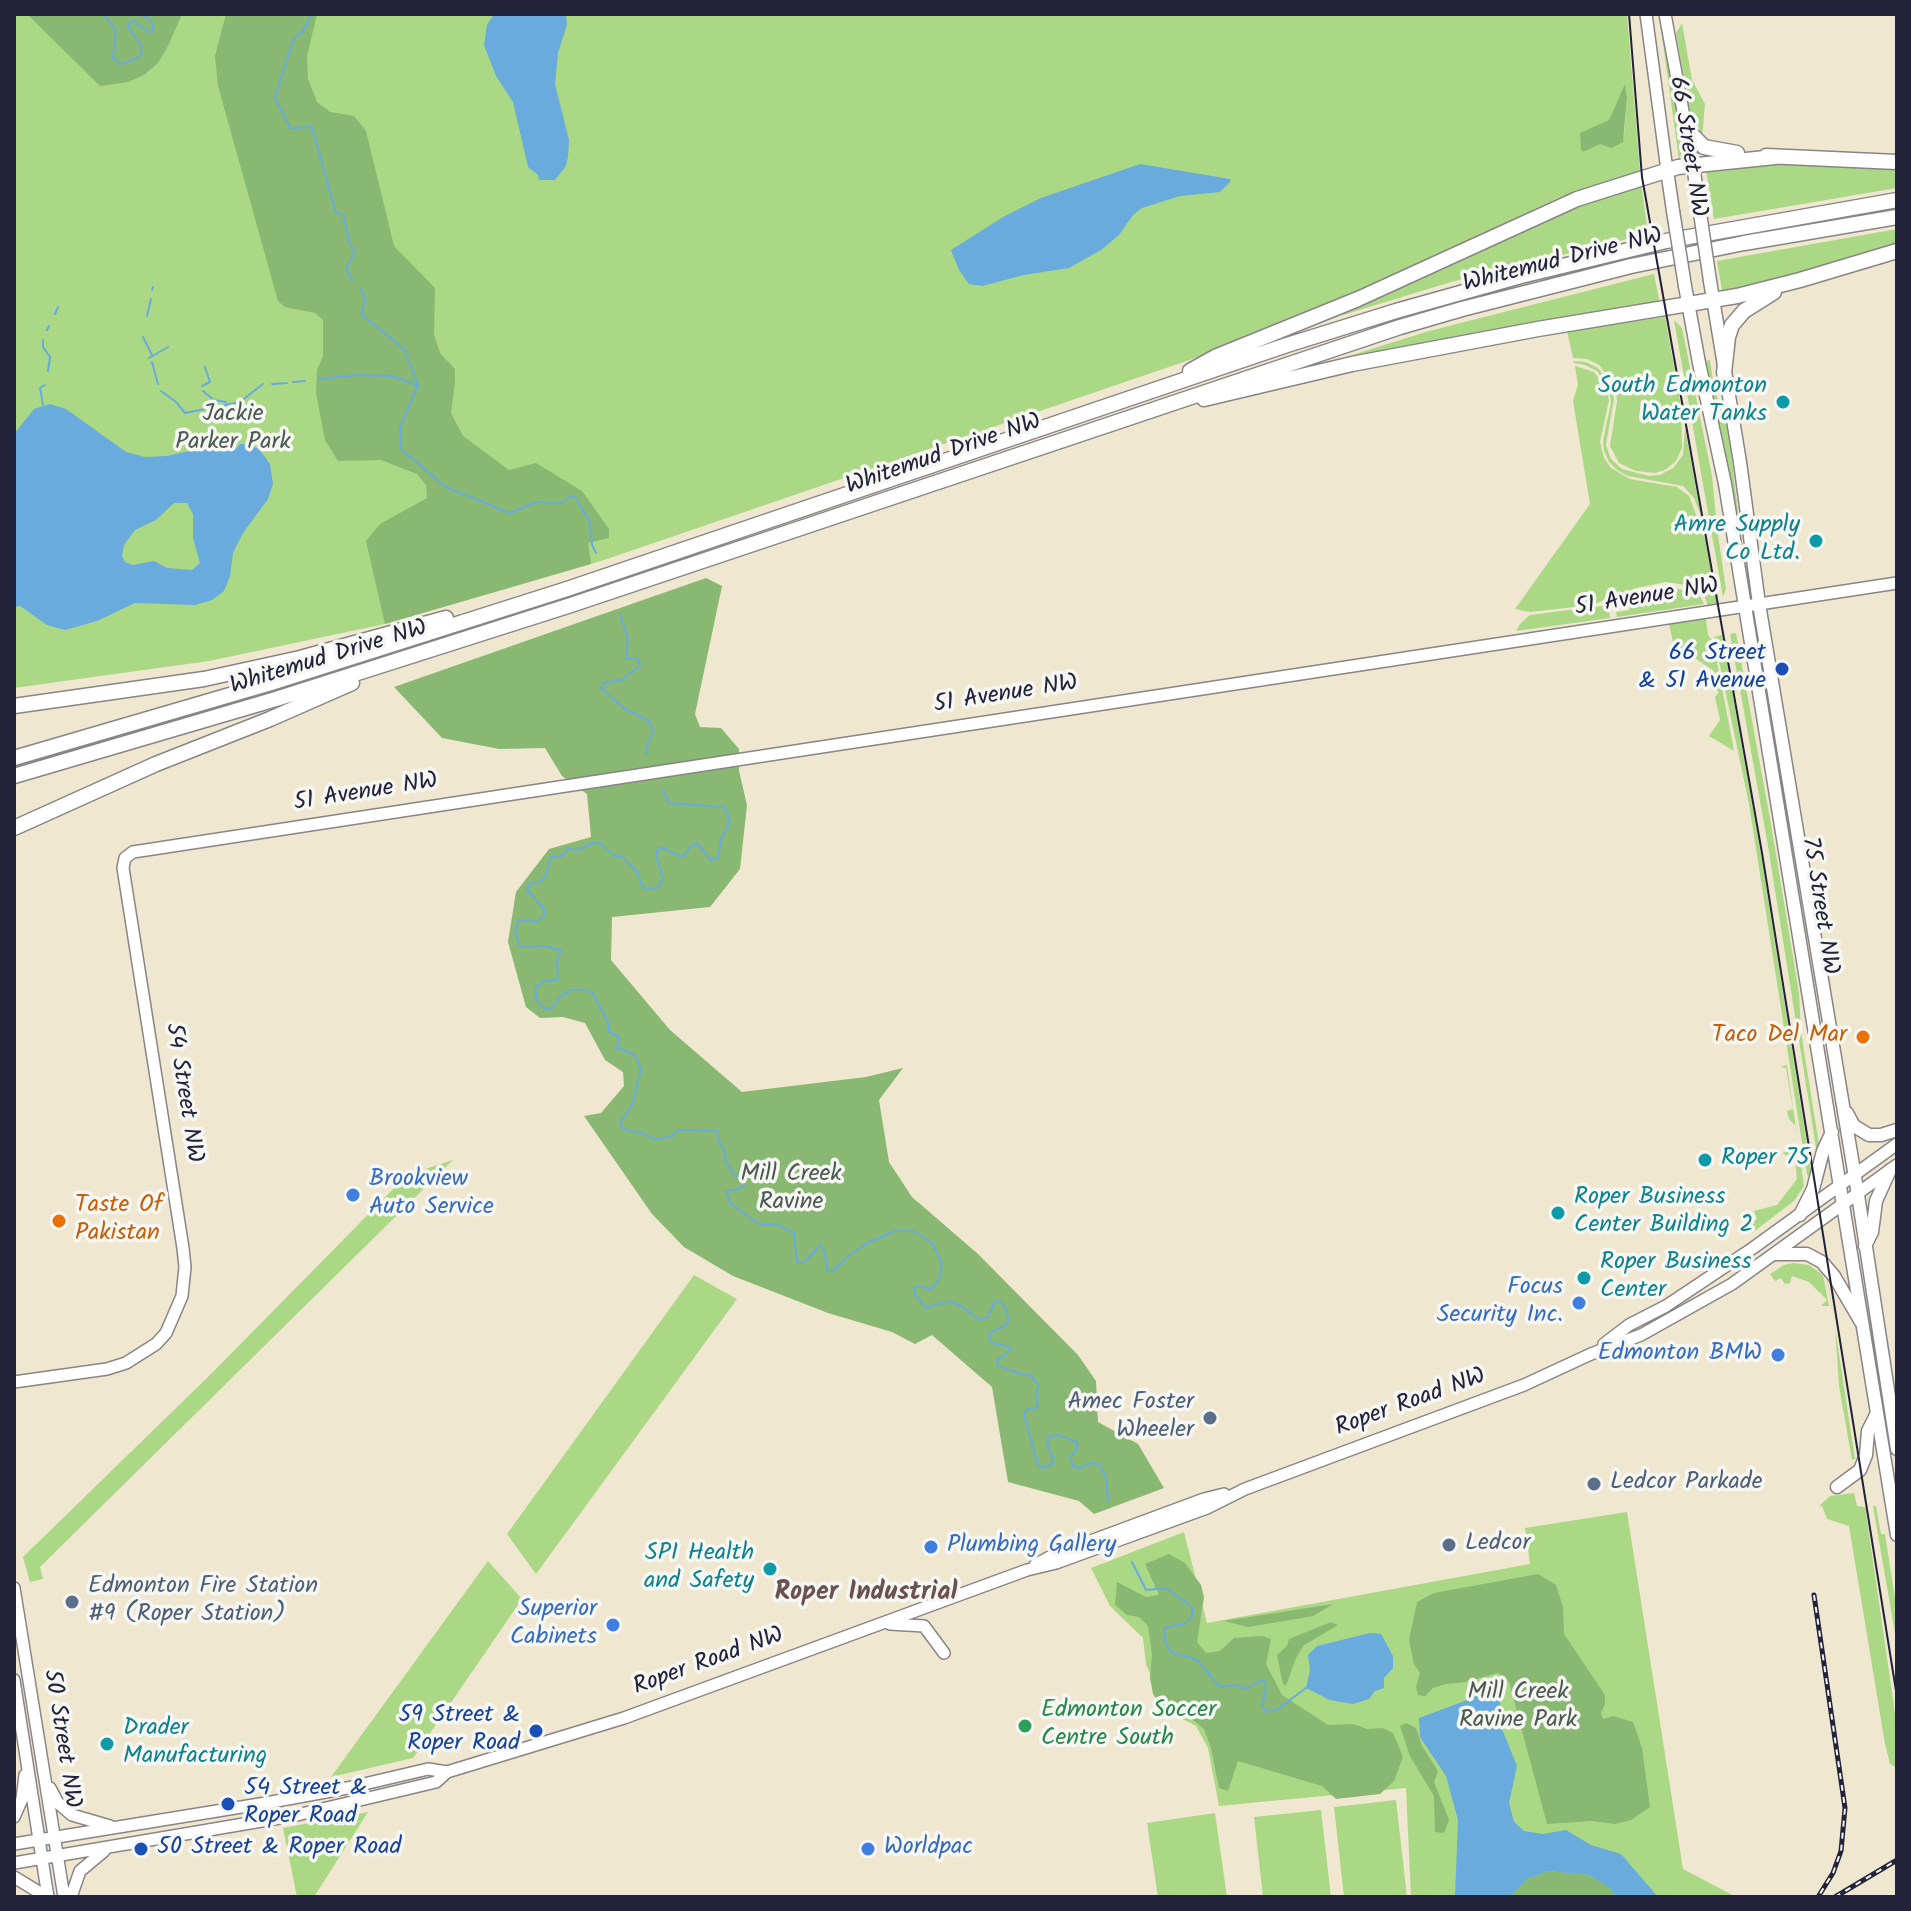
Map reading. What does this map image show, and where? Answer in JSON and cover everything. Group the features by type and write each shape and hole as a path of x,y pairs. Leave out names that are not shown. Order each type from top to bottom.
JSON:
{"highway":[{"path":"1687,130 1704,147 1775,157 1897,162"},
{"path":"1148,393 1215,357 1358,299 1551,209 1667,170 1775,157"},
{"name":"Whitemud Drive NW","path":"14,758 271,683 567,589 1329,332 1521,276 1666,241 1897,200"},
{"name":"Whitemud Drive NW","path":"14,776 414,656 1319,352 1462,309 1666,259 1897,217"},
{"path":"1153,409 1244,391 1352,364 1713,300 1800,280 1897,251"},
{"path":"1724,373 1728,337 1737,317 1770,294 1800,280"},
{"path":"14,706 123,692 258,668 470,611 567,589"},
{"path":"14,828 156,764 270,719 414,656"}],"main road":[{"name":"66 Street NW","path":"1646,14 1685,286"},
{"name":"66 Street NW","path":"1665,14 1693,165 1710,281"},
{"name":"75 Street NW","path":"1710,281 1740,462 1759,604 1855,1176 1897,1449"},
{"name":"75 Street NW","path":"1685,286 1717,443 1780,811 1897,1535"},
{"name":"51 Avenue NW","path":"125,858 137,851 1897,583"},
{"path":"1780,811 1795,818"},
{"name":"54 Street NW","path":"14,1382 117,1366 141,1354 166,1333 182,1296 185,1267 124,876 125,858"},
{"path":"1842,1103 1854,1126 1863,1133 1876,1136 1897,1130"},
{"path":"1800,1215 1813,1189 1823,1151 1832,1132"},
{"name":"Roper Road NW","path":"1591,1354 1629,1325 1666,1306 1800,1215 1897,1144"},
{"path":"1865,1246 1872,1232 1876,1201 1894,1168"},
{"name":"Roper Road NW","path":"14,1863 311,1812 436,1782 447,1772 624,1718 1027,1570 1056,1563 1207,1508 1245,1489 1524,1385 1641,1335 1673,1319 1776,1254 1894,1168"},
{"path":"1776,1254 1807,1254 1822,1262 1834,1276 1863,1326"},
{"path":"1837,1487 1860,1470 1864,1463 1868,1431 1877,1413"},
{"name":"50 Street NW","path":"14,1588 64,1897"},
{"path":"881,1624 924,1626 944,1653"},
{"name":"50 Street NW","path":"14,1680 48,1897"},
{"path":"14,1817 22,1799 27,1763"},
{"name":"Roper Road NW","path":"14,1844 307,1796 428,1769 447,1772"},
{"path":"44,1778 58,1803 67,1812 88,1821 118,1827"},
{"path":"71,1897 83,1866 111,1847"},
{"path":"14,1877 37,1891 41,1897"}],"green space":[{"name":"Jackie Parker Park","path":"14,14 1627,14 1640,171 1558,198 1377,284 1204,355 604,560 385,624 209,661 14,688","holes":["1625,86 1624,135 1612,148 1604,143 1599,144 1605,122 1609,120"]},
{"path":"27,14 182,14 158,63 144,75 128,82 100,86"},
{"path":"226,14 317,14 307,56 308,79 317,102 330,112 354,116 366,131 394,246 435,288 434,335 440,353 455,369 451,413 463,436 509,470 536,463 582,491 609,529 609,538 588,543 591,564 385,624 366,541 380,524 427,498 426,485 417,474 381,460 338,461 325,440 316,393 317,370 323,356 323,320 315,313 285,307 278,301 218,86 215,56"},
{"path":"1661,14 1686,159 1679,160"},
{"path":"1682,23 1692,80 1705,104 1702,139 1693,128 1676,33"},
{"path":"1625,84 1627,98 1623,142 1612,148 1600,144 1583,152 1580,133 1609,120"},
{"path":"1758,164 1897,168 1897,188 1714,219 1706,170"},
{"path":"1641,182 1648,234 1451,282 1320,322 1526,225"},
{"path":"1897,229 1897,247 1849,262 1726,292 1722,290 1717,261"},
{"path":"1654,274 1660,304 1333,361 1429,331"},
{"path":"1665,317 1681,406 1682,448 1676,461 1665,470 1655,473 1636,471 1619,463 1610,446 1617,401 1615,385 1599,365 1587,359 1573,358 1567,331"},
{"path":"1674,320 1682,328 1712,476 1726,589 1723,597"},
{"path":"1710,360 1714,387 1729,433 1739,522 1704,361"},
{"path":"1573,361 1586,362 1598,368 1612,387 1614,399 1606,445 1611,459 1622,469 1649,476 1660,475 1673,468 1683,455 1685,428 1701,516 1694,498 1683,486 1628,476 1609,462 1603,440 1611,403 1609,387 1597,371"},
{"path":"1575,366 1594,372 1606,388 1609,400 1600,442 1604,458 1611,468 1630,479 1677,487 1689,496 1705,539 1717,604 1708,606 1704,594 1693,586 1666,582 1636,588 1592,605 1530,612 1515,609 1590,504 1573,401 1578,385"},
{"name":"Mill Creek Ravine","path":"706,578 722,586 695,714 700,727 721,728 739,749 739,771 747,805 740,869 710,907 612,917 611,960 670,1030 742,1092 866,1077 903,1068 879,1100 889,1162 912,1197 978,1254 1078,1355 1096,1381 1098,1422 1138,1444 1164,1488 1094,1514 1079,1501 1008,1482 992,1387 932,1335 915,1344 892,1332 828,1313 733,1276 684,1247 652,1214 584,1116 601,1113 624,1086 623,1072 605,1060 585,1023 563,1017 540,1018 526,1007 508,942 516,892 549,849 591,837 587,794 562,776 545,748 499,749 442,738 394,687"},
{"path":"1657,586 1698,592 1704,604 1617,617 1616,612 1630,610 1629,603 1612,606 1610,618 1516,631 1530,615 1602,606"},
{"path":"1706,619 1734,751 1709,736 1720,720 1715,697 1719,692 1706,682 1714,671 1692,656 1690,658 1675,651 1669,624"},
{"path":"1736,633 1799,993 1801,1032 1819,1144 1818,1160 1767,840 1730,634"},
{"path":"1722,635 1761,854 1812,1176 1807,1175 1749,804 1714,637"},
{"path":"1787,1065 1798,1141 1795,1125 1787,1111 1793,1109 1786,1068 1780,1067"},
{"path":"1799,1149 1804,1186 1794,1201 1752,1233 1746,1226 1757,1219 1754,1211 1777,1205 1797,1179 1795,1159 1782,1153"},
{"path":"453,1160 40,1567 43,1579 30,1582 23,1557 212,1373 407,1175"},
{"path":"1793,1263 1809,1265 1823,1275 1829,1306 1821,1306 1827,1300 1809,1282 1792,1276 1790,1283 1785,1284 1781,1278 1775,1281 1770,1274"},
{"path":"1813,1263 1827,1275 1834,1321 1827,1279"},
{"path":"694,1275 737,1299 536,1574 507,1534"},
{"path":"1835,1328 1855,1459 1852,1460 1839,1386"},
{"path":"1854,1493 1857,1506 1865,1507 1897,1727 1897,1768 1890,1764 1885,1744 1849,1526 1827,1519 1822,1506 1819,1506 1830,1496"},
{"path":"1873,1506 1876,1506 1881,1534 1885,1534 1897,1611 1897,1645"},
{"name":"Mill Creek Ravine Park","path":"1627,1512 1683,1869 1736,1897 1411,1897 1406,1788 1219,1806 1208,1748 1196,1726 1175,1715 1161,1701 1146,1664 1143,1638 1110,1606 1091,1568 1184,1532 1207,1623 1530,1564 1525,1528"},
{"path":"1169,1554 1185,1563 1201,1585 1204,1597 1197,1642 1206,1653 1220,1651 1234,1638 1262,1636 1271,1639 1266,1664 1282,1695 1328,1725 1353,1724 1367,1729 1383,1728 1393,1733 1403,1757 1394,1781 1380,1794 1336,1799 1322,1786 1238,1761 1228,1791 1219,1788 1204,1729 1188,1716 1162,1707 1153,1694 1148,1626 1139,1617 1127,1615 1115,1605 1117,1582 1146,1597 1159,1595 1145,1564"},
{"path":"488,1561 522,1599 413,1758 331,1777"},
{"path":"1538,1574 1556,1585 1563,1607 1564,1634 1605,1695 1601,1713 1603,1719 1613,1716 1633,1722 1642,1748 1650,1807 1631,1820 1615,1824 1591,1821 1547,1824 1509,1682 1498,1673 1446,1684 1433,1688 1425,1696 1418,1695 1416,1687 1420,1673 1414,1664 1409,1640 1417,1602 1434,1593"},
{"path":"1333,1604 1313,1616 1248,1627 1224,1621"},
{"path":"1331,1622 1338,1625 1304,1645 1286,1686 1283,1684 1277,1655 1287,1646 1289,1639"},
{"path":"1406,1723 1416,1728 1422,1746 1438,1771 1434,1782 1449,1820 1444,1833 1435,1832 1434,1796 1410,1756 1400,1726"},
{"path":"1396,1800 1407,1897 1344,1897 1334,1807"},
{"path":"1321,1810 1331,1897 1263,1897 1254,1817"},
{"path":"368,1812 314,1897 297,1897 283,1828"},
{"path":"1215,1813 1227,1897 1158,1897 1147,1823"},
{"path":"1548,1871 1589,1875 1610,1888 1616,1897 1510,1897 1527,1879"}],"water":[{"path":"494,14 566,14 567,25 558,53 555,84 569,140 568,157 566,166 555,180 539,180 538,175 528,167 513,102 496,76 484,45 487,25"},
{"path":"1140,164 1231,181 1220,192 1180,196 1142,208 1119,235 1101,250 1069,268 982,286 969,284 959,270 951,250 1003,217 1041,198"},
{"path":"50,404 66,409 126,452 145,457 167,456 221,444 227,450 235,450 240,444 259,449 270,464 273,484 268,499 243,533 233,553 224,591 212,600 195,605 135,603 97,621 65,630 47,625 20,606 14,607 14,434 34,409","holes":["174,503 187,503 193,514 193,538 200,563 192,570 167,568 154,561 133,565 125,562 122,556 124,545 135,530 156,520"]},
{"path":"1370,1633 1381,1634 1393,1656 1393,1668 1384,1678 1384,1688 1375,1691 1369,1699 1353,1704 1330,1700 1306,1688 1310,1670 1308,1655 1317,1646"},
{"path":"1496,1684 1502,1729 1517,1766 1509,1803 1514,1822 1524,1831 1543,1834 1566,1830 1591,1845 1621,1854 1658,1897 1616,1897 1610,1888 1589,1875 1548,1871 1527,1879 1510,1897 1455,1897 1458,1820 1446,1776 1420,1737 1419,1718 1470,1699"}],"waterway":[{"path":"104,14 116,31 113,58 120,64 136,59 142,53 141,45 128,27 129,23 134,21 148,32 153,31 152,22 142,14"},
{"path":"312,14 303,31 293,40 275,97 290,128 312,127 336,213 343,214 355,253 346,267 352,281"},
{"path":"361,289 365,297 362,315 404,349 418,385 400,427 401,449 446,487 510,513 537,502 561,503 571,496 575,497 590,522 592,545 596,553"},
{"path":"147,316 151,299"},
{"path":"55,314 58,307"},
{"path":"47,330 49,326"},
{"path":"143,337 152,355"},
{"path":"43,340 43,347 50,357 48,371"},
{"path":"149,358 168,347"},
{"path":"152,362 158,384"},
{"path":"202,386 210,382 205,367"},
{"path":"319,379 356,375 391,376 417,385"},
{"path":"293,382 305,381"},
{"path":"272,384 287,383"},
{"path":"161,391 185,413 240,402 263,384"},
{"path":"43,405 40,388 45,385"},
{"path":"203,391 214,400 226,402"},
{"path":"620,615 628,638 626,659 638,658 640,666 621,680 604,683 601,688 625,709 648,720 653,730 646,748 647,754"},
{"path":"663,790 669,803 726,809 730,821 721,840 718,858 711,860 697,843 683,857 660,847 657,858 663,878 659,887 649,889 642,887 638,873 623,857 615,856 600,843 578,850 568,849 561,857 551,857 545,878 529,884 527,890 544,909 544,916 536,922 519,920 515,931 520,947 545,946 561,950 556,964 559,978 544,981 535,988 537,1001 544,1008 551,1009 562,995 572,990 593,993 609,1024 608,1031 619,1037 617,1048 634,1054 641,1069 632,1106 620,1122 623,1129 643,1133 653,1139 671,1137 677,1130 717,1131 725,1160 733,1173 745,1181 739,1189 726,1191 731,1204 760,1225 776,1224 794,1233 797,1263 805,1262 820,1245 825,1252 827,1271 833,1271 866,1244 894,1231 913,1231 932,1243 942,1263 934,1287 914,1288 925,1308 950,1301 979,1320 988,1317 995,1301 1001,1302 1007,1311 1008,1321 991,1332 989,1338 992,1343 1011,1347 997,1360 998,1366 1030,1375 1039,1385 1036,1396 1038,1407 1026,1410 1024,1415 1038,1465 1044,1468 1052,1464 1047,1443 1049,1437 1058,1435 1077,1442 1077,1449 1070,1457 1073,1466 1079,1468 1091,1463 1099,1464 1106,1477 1108,1501"},
{"path":"1132,1562 1146,1590 1166,1588 1192,1607 1192,1617 1186,1623 1164,1628 1165,1641 1171,1652 1197,1660 1220,1687 1236,1685 1246,1689 1261,1680 1265,1682 1262,1705 1266,1712 1278,1709 1306,1688"}],"tram line":[{"path":"1629,14 1642,177 1762,853 1897,1697"}],"railway":[{"path":"1814,1595 1845,1808 1841,1851 1833,1873 1818,1897"},
{"path":"1835,1897 1897,1860"}],"place":[{"name":"South Edmonton Water Tanks","path":"1783,402"},
{"name":"Amre Supply Co Ltd.","path":"1816,541"},
{"name":"66 Street & 51 Avenue","path":"1782,669"},
{"name":"Taco Del Mar","path":"1863,1037"},
{"name":"Roper 75","path":"1705,1160"},
{"name":"Brookview Auto Service","path":"353,1195"},
{"name":"Roper Business Center Building 2","path":"1558,1213"},
{"name":"Taste Of Pakistan","path":"59,1221"},
{"name":"Roper Business Center","path":"1584,1278"},
{"name":"Focus Security Inc.","path":"1579,1303"},
{"name":"Edmonton BMW","path":"1778,1355"},
{"name":"Amec Foster Wheeler","path":"1210,1418"},
{"name":"Ledcor Parkade","path":"1594,1484"},
{"name":"Ledcor","path":"1449,1545"},
{"name":"Plumbing Gallery","path":"931,1547"},
{"name":"SPI Health and Safety","path":"770,1569"},
{"name":"Edmonton Fire Station #9 (Roper Station)","path":"72,1602"},
{"name":"Superior Cabinets","path":"613,1625"},
{"name":"Edmonton Soccer Centre South","path":"1025,1726"},
{"name":"59 Street & Roper Road","path":"536,1731"},
{"name":"Drader Manufacturing","path":"107,1744"},
{"name":"54 Street & Roper Road","path":"228,1804"},
{"name":"50 Street & Roper Road","path":"141,1849"},
{"name":"Worldpac","path":"868,1849"}],"district":[{"name":"Roper Industrial","path":"866,1595"}]}
